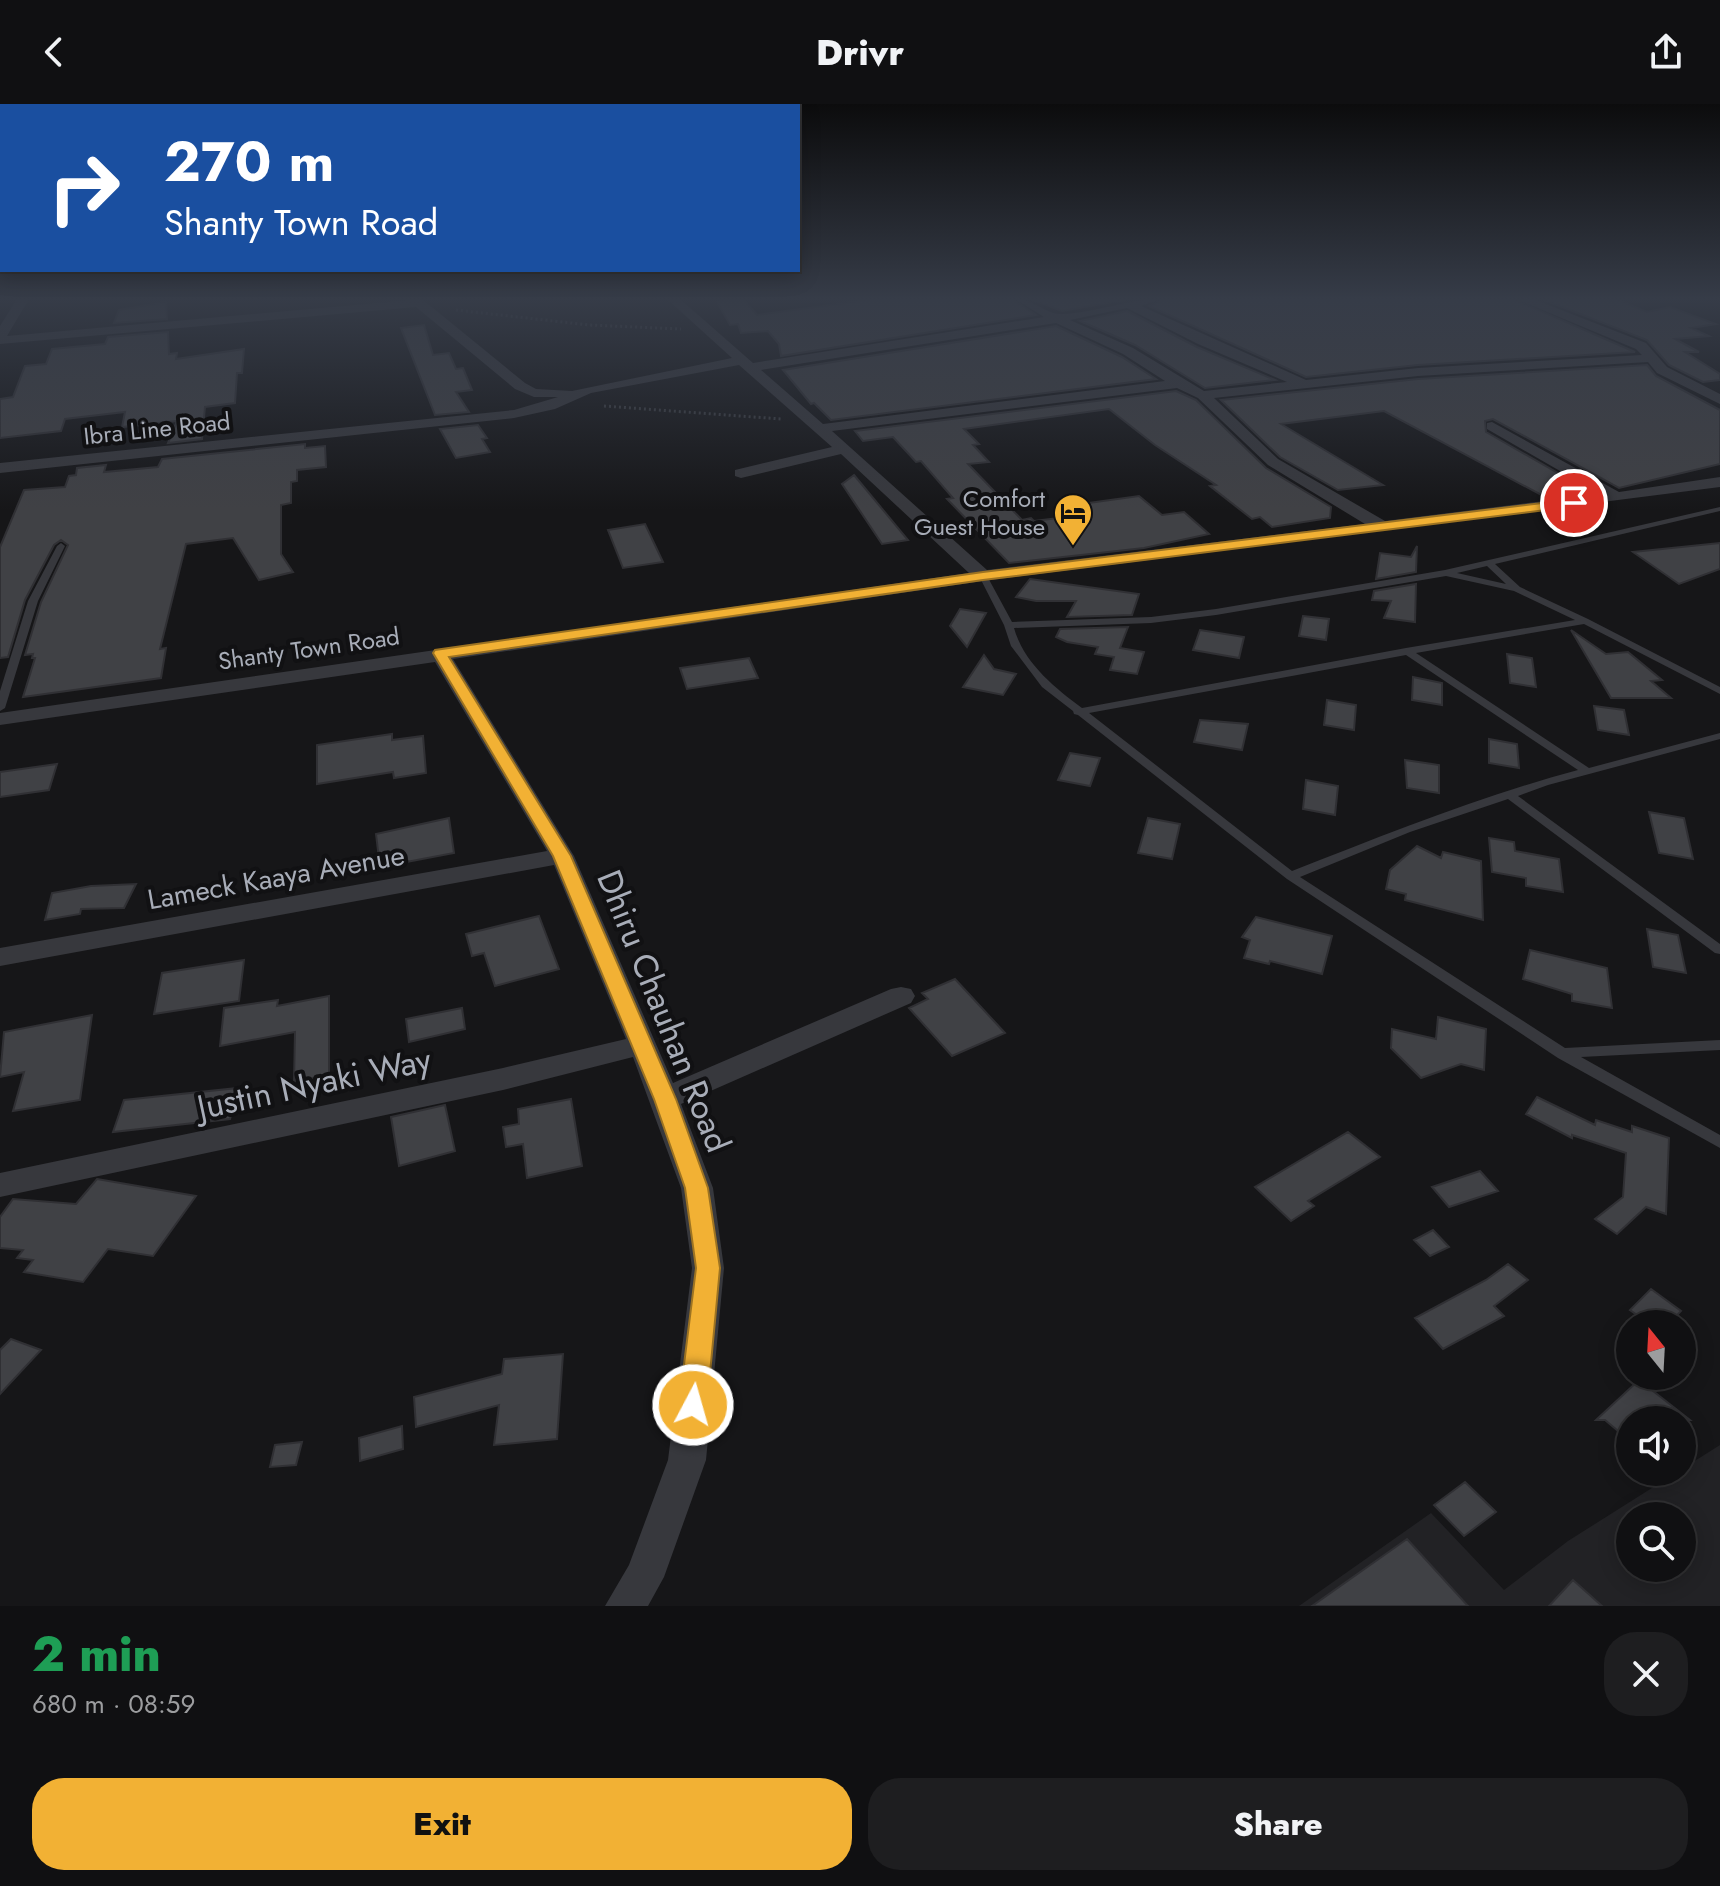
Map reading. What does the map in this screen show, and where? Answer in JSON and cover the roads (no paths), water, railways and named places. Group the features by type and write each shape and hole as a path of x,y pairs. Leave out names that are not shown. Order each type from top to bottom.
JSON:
{"street":[{"path":"499,369 520,386 542,394 577,393"},
{"name":"Ibra Line Road","path":"0,468 514,414 550,406 577,393 716,369"},
{"path":"752,369 812,424 900,496 983,576"},
{"path":"1155,369 1203,395 1273,462 1381,526"},
{"path":"1269,369 1308,386"},
{"path":"1203,395 1467,369"},
{"path":"1661,369 1720,400"},
{"path":"812,424 1178,384"},
{"path":"1492,426 1617,497"},
{"path":"741,473 844,449"},
{"name":"Shanty Town Road","path":"0,719 983,576 1720,482"},
{"name":"Dhiru Chauhan Road","path":"440,653 562,856 665,1099 697,1188 708,1268 687,1460 644,1577 625,1606"},
{"name":"Lameck Kaaya Avenue","path":"0,957 562,856"},
{"path":"665,1099 901,996"},
{"name":"Justin Nyaki Way","path":"0,1185 487,1083 642,1045"}],"lane":[{"path":"1009,625 1188,616 1445,573 1720,509"},
{"path":"0,708 33,601 61,546"},
{"path":"1489,563 1517,589"},
{"path":"1445,573 1517,589 1720,691"},
{"path":"983,576 1024,661 1078,712 1291,876 1563,1054 1720,1142"},
{"path":"1078,712 1585,621"},
{"path":"1406,651 1585,770"},
{"path":"1291,876 1508,794 1585,770 1720,736"},
{"path":"1508,794 1720,950"},
{"path":"1563,1054 1720,1045"}],"place":[{"name":"Comfort Guest House","path":"1073,547"}]}
